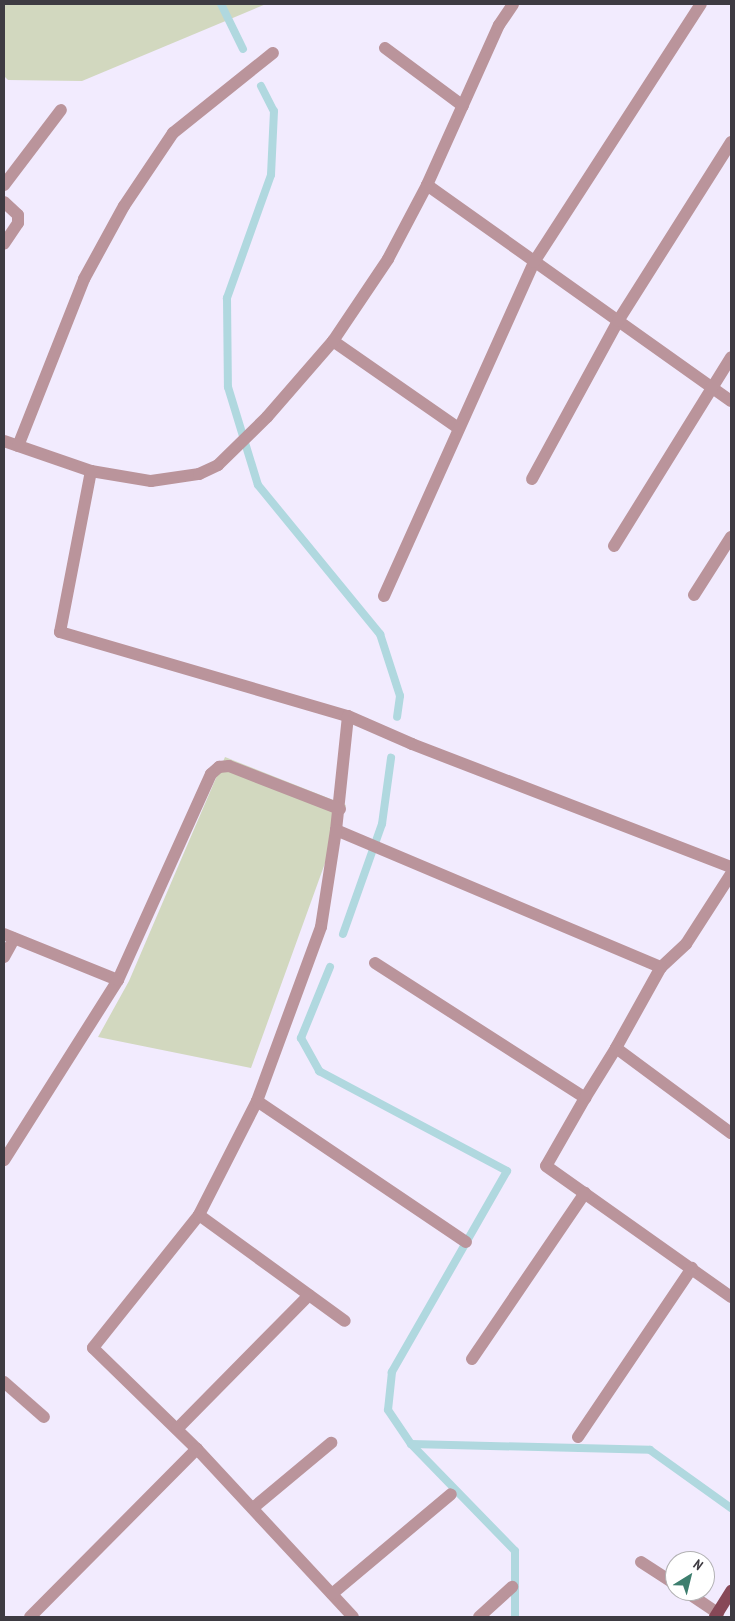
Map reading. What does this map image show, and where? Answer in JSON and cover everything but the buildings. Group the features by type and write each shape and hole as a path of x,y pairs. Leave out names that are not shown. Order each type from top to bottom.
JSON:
{"main road":[{"path":"717,1615 731,1591"}],"street":[{"path":"4,441 92,471 150,481 173,480 199,474 218,465 253,431 333,341 388,259 428,185 499,25 513,4"},
{"path":"384,596 534,262 701,4"},
{"path":"385,48 463,106"},
{"path":"18,446 84,279 124,206 173,134 273,53"},
{"path":"4,185 61,110"},
{"path":"532,479 618,321 731,142"},
{"path":"428,185 731,402"},
{"path":"4,202 18,215 18,223 4,244"},
{"path":"333,341 458,428"},
{"path":"614,546 731,357"},
{"path":"92,471 60,632 348,716 412,744 731,867"},
{"path":"694,596 731,537"},
{"path":"348,716 340,809 321,927 257,1100 199,1215 93,1348 197,1449 353,1617"},
{"path":"4,1160 118,980 211,774 219,767 229,766 340,809"},
{"path":"336,830 386,849 662,967"},
{"path":"731,874 686,944 662,967 546,1166 692,1268 731,1298"},
{"path":"4,957 9,937 118,980"},
{"path":"375,963 585,1098"},
{"path":"616,1048 731,1133"},
{"path":"257,1100 466,1242"},
{"path":"472,1359 585,1193"},
{"path":"199,1215 346,1321"},
{"path":"578,1437 692,1268"},
{"path":"177,1429 310,1295"},
{"path":"4,1382 44,1417"},
{"path":"253,1508 331,1443"},
{"path":"30,1617 197,1449"},
{"path":"332,1594 451,1494"},
{"path":"641,1562 665,1578"},
{"path":"479,1617 512,1587"},
{"path":"698,1601 717,1615"}],"green space":[{"path":"4,4 266,4 82,81 8,80 4,76"},
{"path":"225,757 346,805 251,1068 98,1037 129,981"}],"waterway":[{"path":"221,4 243,49"},
{"path":"261,86 274,111 271,175 227,298 228,387 258,485 380,634 400,696 397,717"},
{"path":"343,934 382,824 391,758"},
{"path":"330,967 301,1038 319,1071 507,1171 392,1372 388,1410 411,1444 515,1551 515,1617"},
{"path":"411,1444 650,1450 731,1508"}]}
